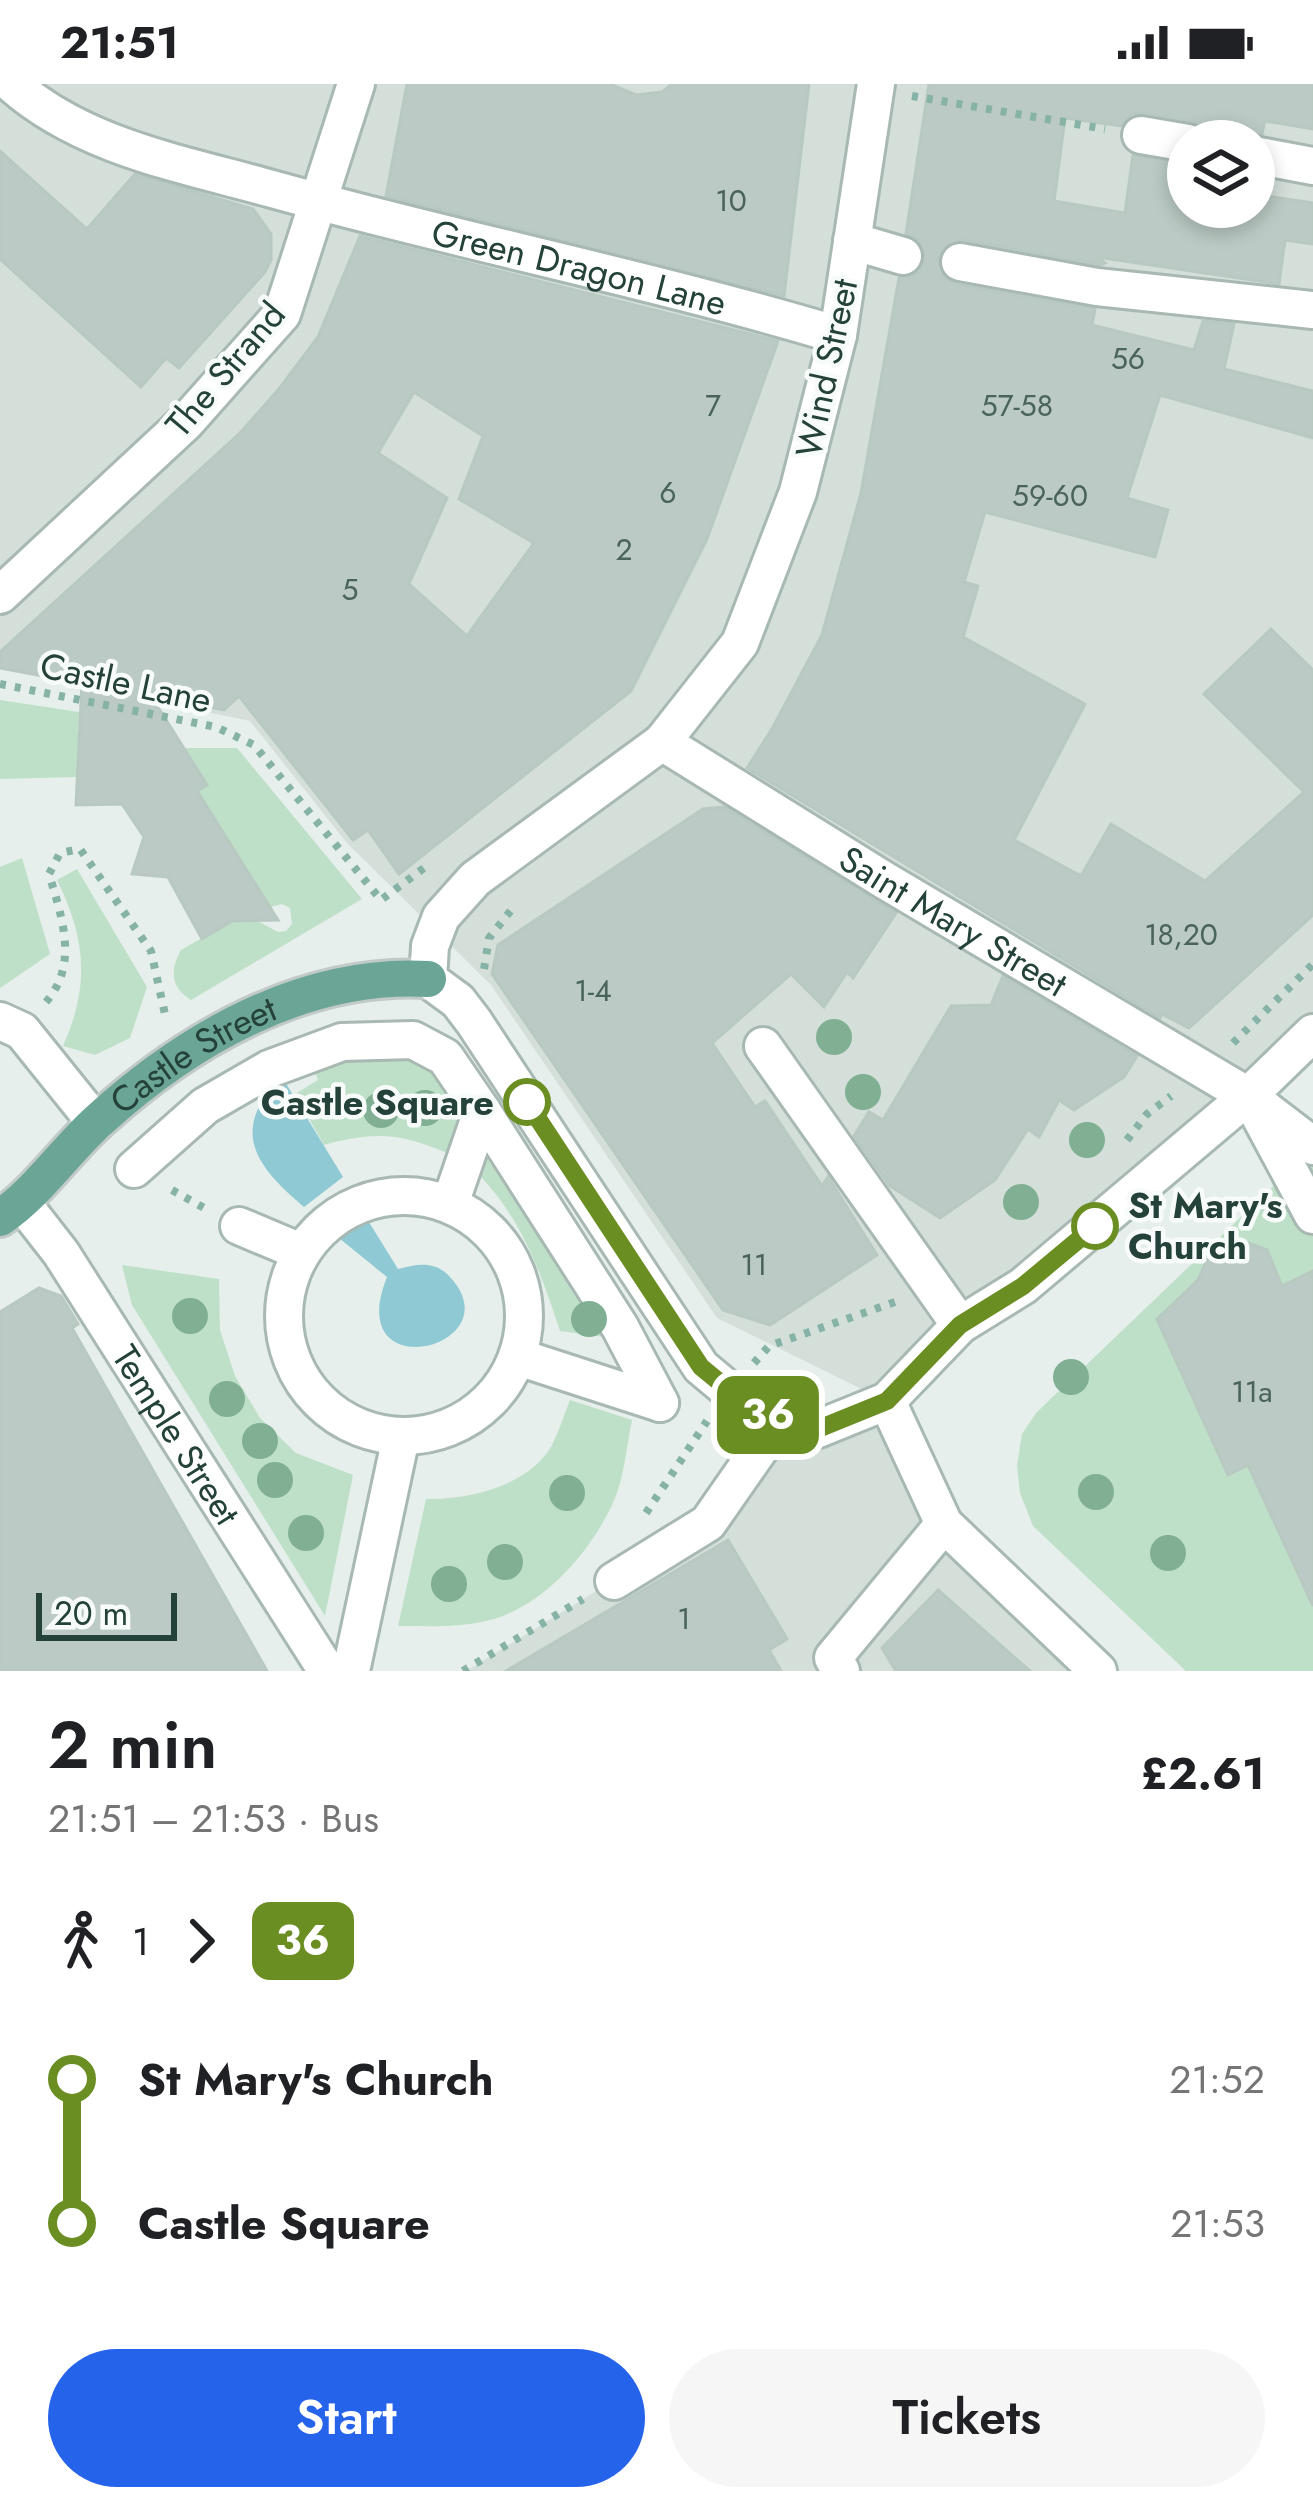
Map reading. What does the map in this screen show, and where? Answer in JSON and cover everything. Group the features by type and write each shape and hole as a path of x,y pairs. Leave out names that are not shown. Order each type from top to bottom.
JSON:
{"main road":[{"name":"Castle Street","path":"11,1210 96,1123 199,1043 296,995 388,977 428,980"}],"street":[{"name":"Green Dragon Lane","path":"12,84 27,98 109,143 838,335"},
{"name":"The Strand","path":"0,595 186,422 282,314 356,84"},
{"name":"Wind Street","path":"428,980 430,946 441,917 475,880 662,742 740,643 798,492 838,335 876,86"},
{"path":"1141,135 1167,139"},
{"path":"1275,159 1313,166"},
{"path":"852,241 903,256"},
{"path":"960,262 1097,287 1313,310"},
{"name":"Saint Mary Street","path":"662,742 1248,1096 1313,1146"},
{"path":"428,980 458,1001 474,1022 701,1367 751,1408 818,1429 887,1401 960,1325 1023,1286 1248,1096 1313,1033"},
{"path":"11,1026 96,1123"},
{"path":"134,1169 205,1106 269,1069 342,1042 413,1040 445,1057 482,1111 620,1327 660,1403 518,1357"},
{"path":"763,1046 960,1325"},
{"path":"1248,1096 1313,1215"},
{"path":"450,1204 482,1111"},
{"path":"383,1197 450,1204 481,1223 506,1250 520,1284 525,1321 518,1357 499,1391 470,1416 435,1432 401,1436 357,1427 322,1404 297,1371 284,1332 286,1290 301,1252 323,1226 351,1207 383,1197"},
{"name":"Temple Street","path":"11,1210 74,1273 327,1671"},
{"path":"239,1226 301,1252"},
{"path":"887,1401 944,1524 1098,1671"},
{"path":"614,1581 707,1523 779,1420"},
{"path":"351,1671 401,1436"},
{"path":"841,1671 833,1658 944,1524"}],"path":[{"path":"876,86 1141,135"},
{"name":"Castle Lane","path":"0,684 216,727 254,745 381,900"},
{"path":"11,1026 63,983 64,925 49,874 60,853 80,849 151,951 166,1021 199,1043"},
{"path":"134,1169 239,1226"},
{"path":"463,1671 614,1581"}],"shaded area":[{"path":"0,84 1313,84 1313,1033 887,1401 944,1524 1100,1671 466,1671 707,1523 779,1421 886,1401 717,1318 491,985 347,843 250,721 0,669"}],"green space":[{"path":"0,700 79,712 77,777 0,779"},
{"path":"184,748 237,748 362,899 191,1000 174,978 181,950 245,914 278,932 292,924 290,908 270,907 197,791 207,784"},
{"path":"22,858 50,954 0,988 0,867"},
{"path":"77,869 147,987 130,1038 95,1055 63,1046 78,1003 81,962 74,922 57,880"},
{"path":"399,1055 448,1078 469,1106 454,1156 391,1137 360,1137 324,1145 295,1094 318,1080 315,1072 346,1060"},
{"path":"485,1129 620,1339 560,1331 516,1224 473,1169"},
{"path":"1313,1166 1313,1671 1186,1671 1033,1526 1020,1493 1017,1465 1022,1434 1036,1413 1290,1170"},
{"path":"122,1265 219,1279 220,1330 235,1376 260,1418 296,1453 353,1475 325,1616 132,1305"},
{"path":"570,1400 632,1420 617,1493 583,1552 550,1587 511,1613 467,1624 398,1626 426,1499 479,1493 529,1471 552,1445"}],"water":[{"path":"282,1077 343,1177 304,1207 273,1177 255,1147 256,1114"},
{"path":"367,1219 398,1269 432,1266 450,1277 464,1302 461,1323 447,1338 426,1346 404,1346 387,1335 379,1313 387,1277 334,1234"}],"building":[{"path":"407,84 610,84 636,95 662,92 672,84 809,84 784,296 386,196"},
{"path":"929,84 1313,84 1313,129 1275,120 1187,120 1145,113 1132,114 1121,126 1065,118 1054,201 1125,213 1133,155 1167,161 1167,228 1275,228 1275,197 1313,203 1313,244 1285,240 1279,284 1097,257 1105,263 1100,265 964,240 944,247 938,259 945,278 955,284 1095,309 1092,325 1194,350 1203,321 1234,324 1224,369 1313,391 1313,438 1160,395 1127,498 1168,510 1155,557 985,512 964,582 978,586 963,637 1085,704 1014,840 1081,876 1111,824 1205,881 1304,792 1204,694 1271,629 1313,670 1313,915 1189,1028 1162,1014 1160,1018 747,768 822,635 861,493 899,278 918,273 925,261 920,241 906,234"},
{"path":"0,151 87,229 135,174 253,209 271,234 271,260 179,368 166,358 141,387 0,259"},
{"path":"360,236 778,341 707,539 631,691 399,874 368,830 353,840 239,696 224,710 151,696 207,785 197,791 278,920 232,921 202,939 168,877 132,874 144,837 122,804 76,805 82,683 0,668 0,652 240,433 318,337","holes":["414,392 483,436 459,499 534,543 467,636 409,584 447,498 378,453"]},
{"path":"724,807 896,913 853,978 847,972 824,1007 791,974 712,1043 755,1107 765,1101 822,1186 828,1177 877,1255 770,1325 723,1310 492,974 498,945 703,809"},
{"path":"1003,976 1137,1056 1124,1077 1074,1110 1059,1100 1039,1137 1028,1129 995,1180 940,1218 890,1186 854,1136 869,1112 883,1120 951,1006 991,1005"},
{"path":"1241,1240 1267,1250 1282,1286 1313,1271 1313,1606 1248,1465 1228,1475 1157,1319 1198,1280 1208,1257"},
{"path":"39,1288 61,1296 78,1324 72,1328 267,1671 0,1671 0,1312"},
{"path":"728,1540 787,1639 769,1650 781,1671 506,1671"},
{"path":"938,1590 1030,1671 896,1671 882,1648"}],"bus line":[{"name":"36","path":"527,1102 701,1367 751,1408 818,1429 887,1401 960,1325 1023,1286 1095,1226"}],"place":[{"name":"Castle Square","path":"527,1102"},
{"name":"St Mary's Church","path":"1095,1226"}]}
